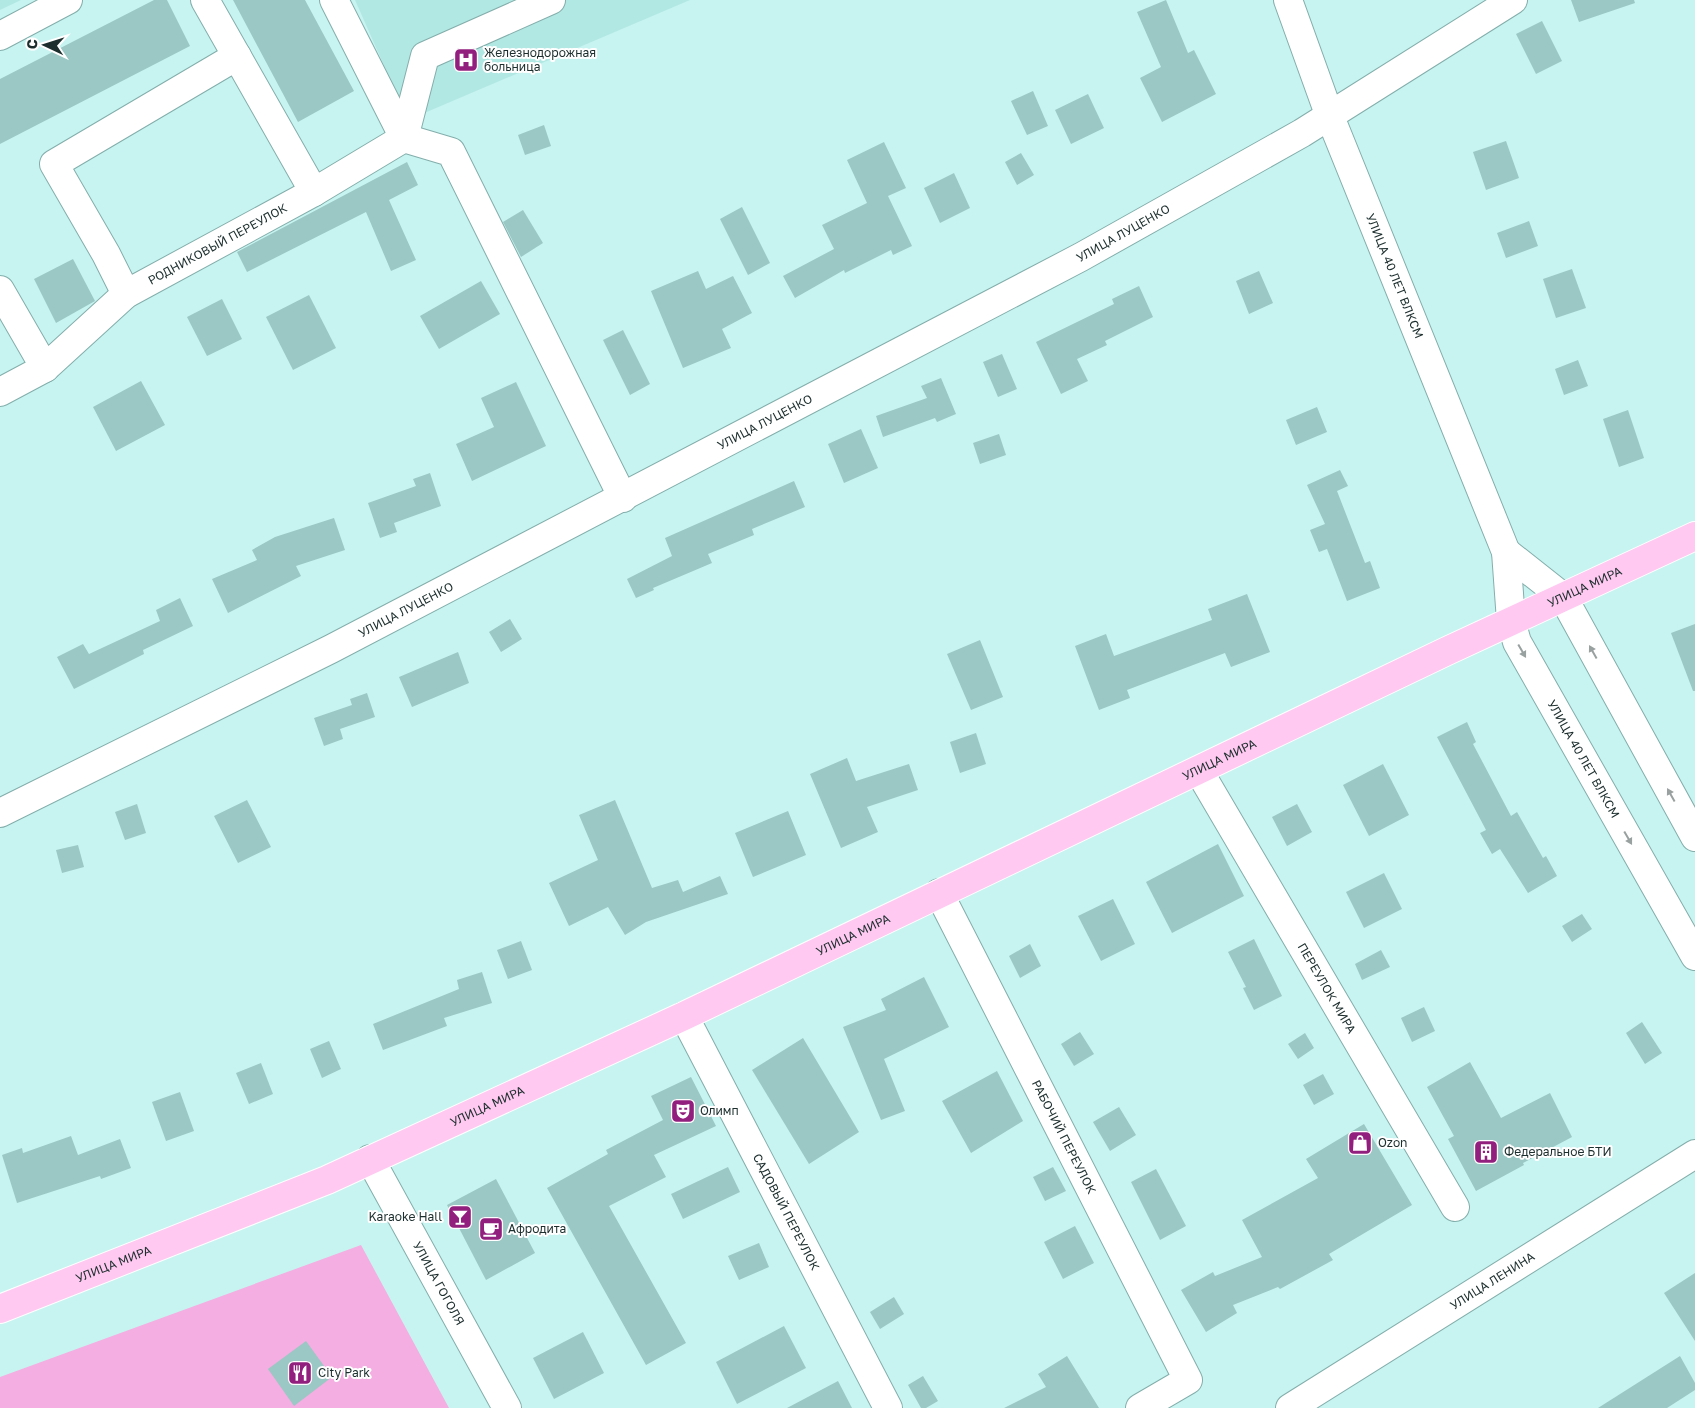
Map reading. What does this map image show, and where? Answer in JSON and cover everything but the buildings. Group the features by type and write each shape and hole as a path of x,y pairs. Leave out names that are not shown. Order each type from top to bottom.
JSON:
{"main road":[{"name":"УЛИЦА МИРА","path":"0,1309 327,1180 684,1016 1511,621 1695,536"}],"street":[{"path":"0,36 68,0"},
{"path":"205,0 314,192"},
{"path":"334,0 404,138 451,152 623,498"},
{"path":"404,138 425,56 551,0"},
{"name":"УЛИЦА 40 ЛЕТ ВЛКСМ","path":"1288,0 1329,114 1506,552 1511,621 1517,642 1695,956"},
{"name":"УЛИЦА ЛУЦЕНКО","path":"0,813 331,649 1081,257 1302,133 1329,114 1512,0"},
{"path":"126,294 106,254 54,164 237,56"},
{"name":"РОДНИКОВЫЙ ПЕРЕУЛОК","path":"0,392 45,368 126,294 314,192 404,138"},
{"path":"0,290 45,368"},
{"name":"УЛИЦА 40 ЛЕТ ВЛКСМ","path":"1506,552 1563,597 1695,837"},
{"name":"ПЕРЕУЛОК МИРА","path":"1199,771 1455,1207"},
{"name":"РАБОЧИЙ ПЕРЕУЛОК","path":"939,893 1188,1380 1140,1408"},
{"name":"САДОВЫЙ ПЕРЕУЛОК","path":"684,1016 888,1408"},
{"name":"УЛИЦА ЛЕНИНА","path":"1290,1408 1695,1154"},
{"name":"УЛИЦА ГОГОЛЯ","path":"370,1159 507,1408"}],"shaded area":[{"path":"0,0 21,0 0,10"},
{"name":"Железнодорожная больница","path":"355,0 690,0 408,120"},
{"path":"361,1245 449,1408 0,1408 0,1377"}],"place":[{"name":"Железнодорожная больница","path":"466,60"},
{"name":"Олимп","path":"683,1111"},
{"name":"Ozon","path":"1360,1143"},
{"name":"Федеральное БТИ","path":"1486,1152"},
{"name":"Karaoke Hall","path":"460,1217"},
{"name":"Афродита","path":"491,1229"},
{"name":"City Park","path":"300,1373"}]}
